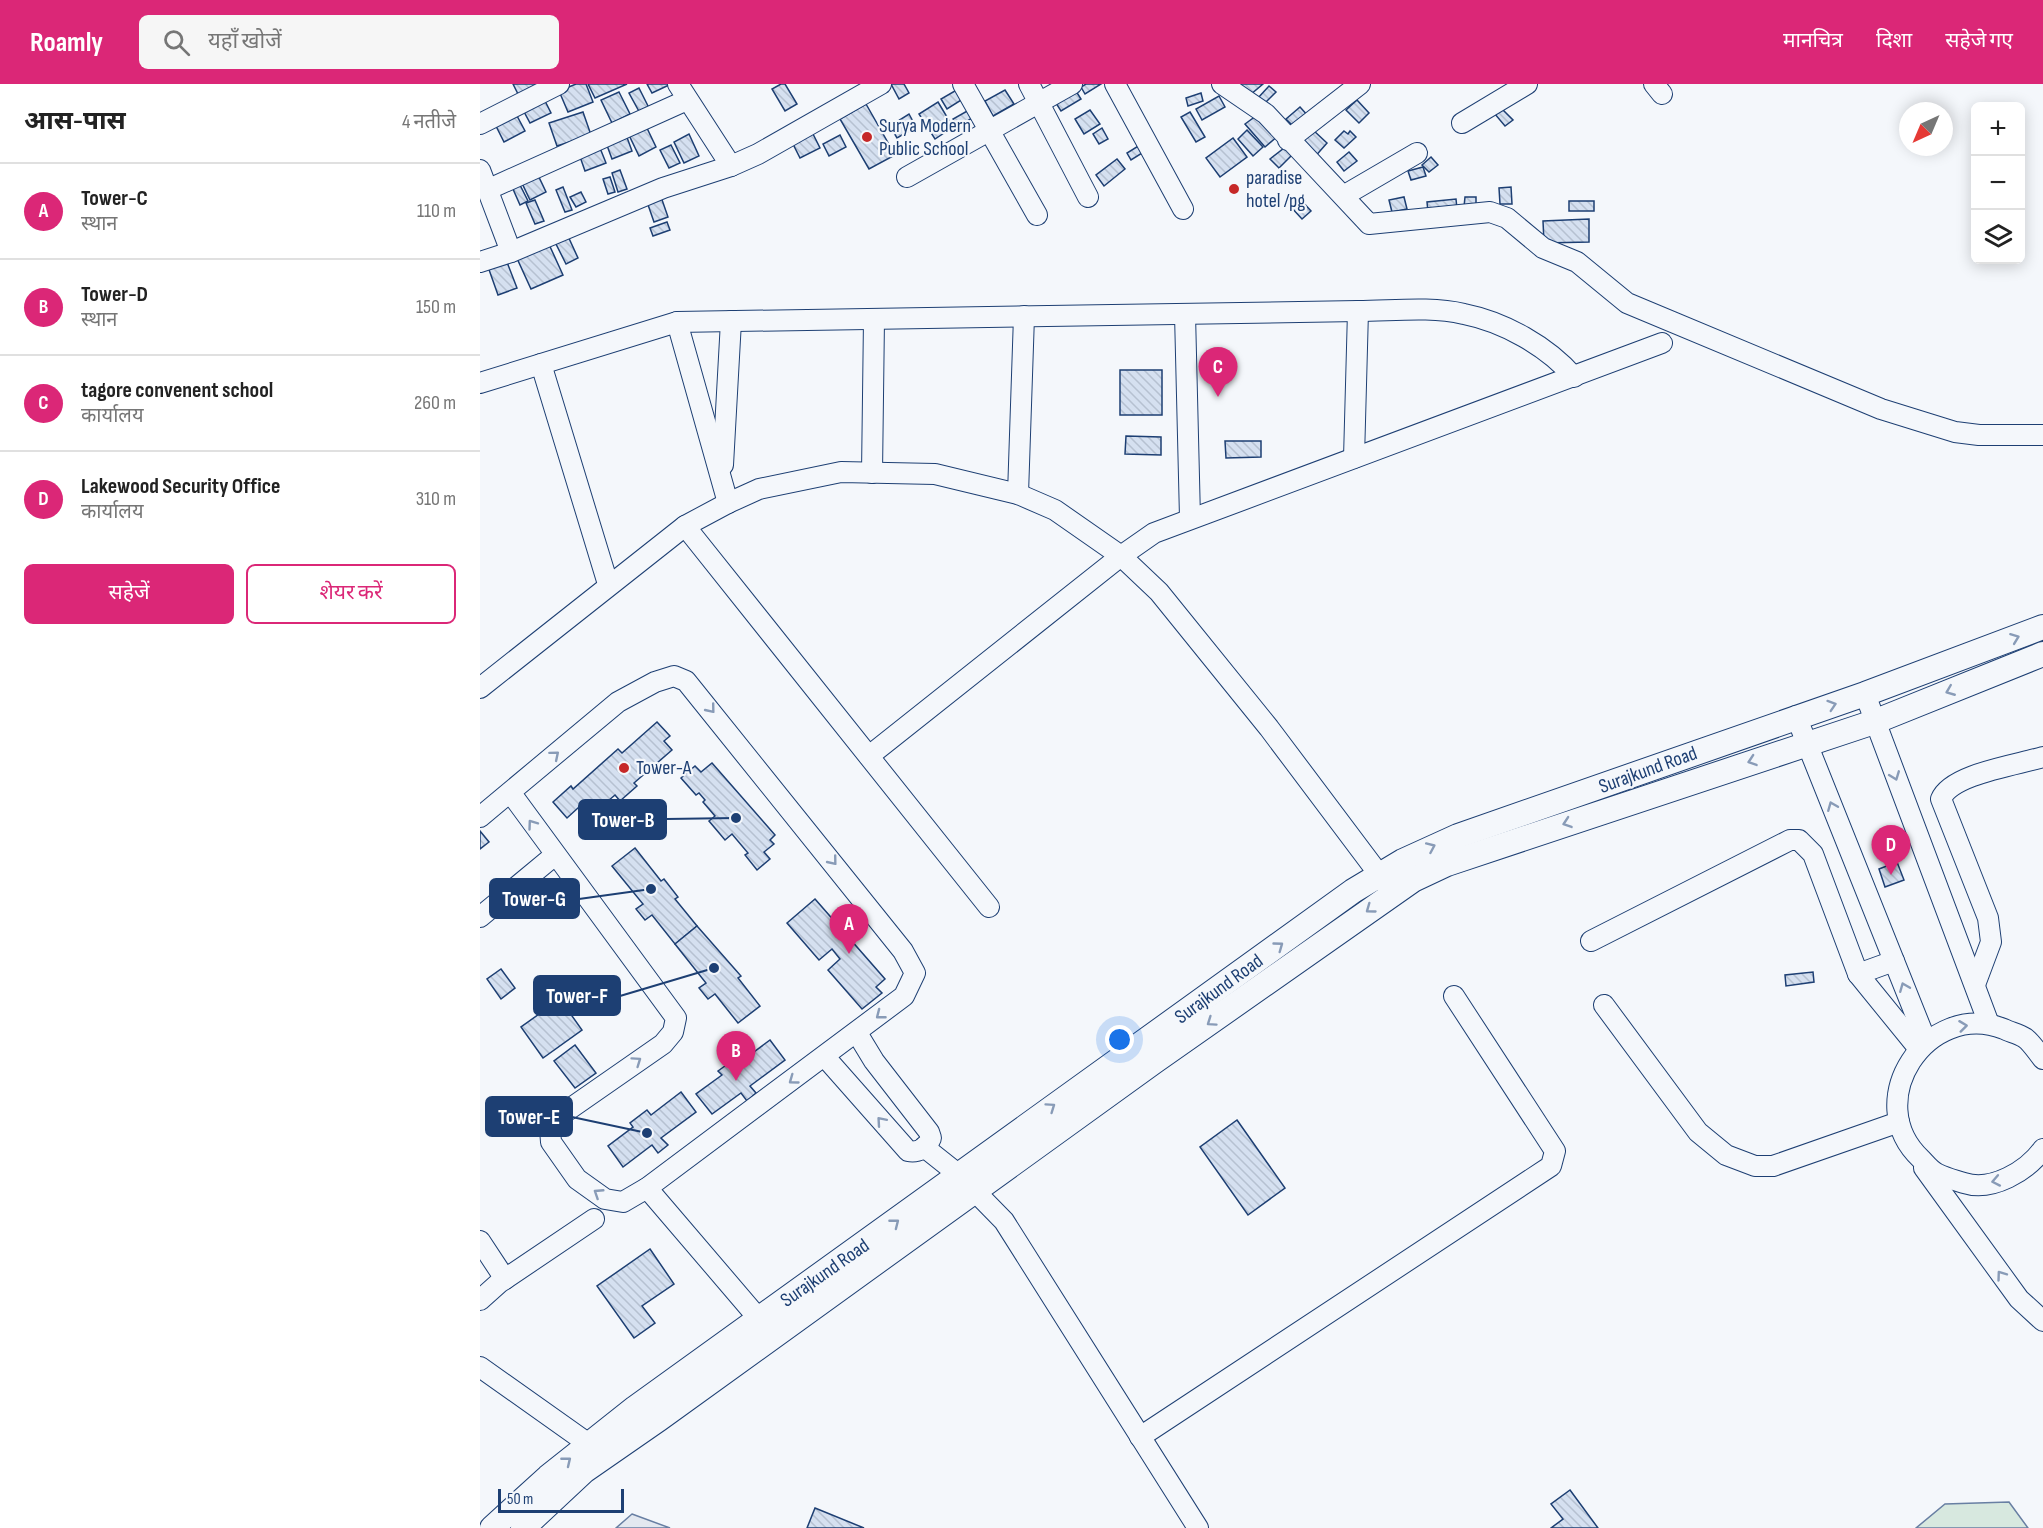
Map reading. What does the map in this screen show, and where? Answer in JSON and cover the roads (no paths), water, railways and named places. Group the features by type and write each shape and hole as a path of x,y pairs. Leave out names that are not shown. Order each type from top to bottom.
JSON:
{"main road":[{"name":"Surajkund Road","path":"492,1528 735,1350 975,1191 1386,884 1403,861 1458,836 1796,716 1865,694 2043,627"},
{"name":"Surajkund Road","path":"735,1350 759,1319 885,1231 958,1174 1386,884 1874,722 2043,654"},
{"name":"Surajkund Road","path":"523,1528 597,1449"}],"street":[{"path":"480,124 559,84"},
{"path":"963,84 1037,215"},
{"path":"1029,84 1088,196"},
{"path":"907,177 1072,84"},
{"path":"1115,84 1183,209"},
{"path":"1222,84 1266,114 1288,140 1345,195 1365,222 1377,225 1490,212 1499,214 1543,248 1577,262 1627,303 1881,409 1955,432 1979,435 2043,435"},
{"path":"1288,140 1360,84"},
{"path":"1462,123 1527,84"},
{"path":"480,262 512,252 663,188 731,166 758,153 869,87"},
{"path":"489,189 682,92 731,166"},
{"path":"1345,195 1417,153"},
{"path":"480,170 489,189 489,215 512,252"},
{"path":"1354,458 1358,311"},
{"path":"480,383 677,322 1358,311 1443,311 1465,314 1496,324 1540,347 1559,359 1574,376"},
{"path":"1185,314 1190,518"},
{"path":"1018,494 1024,316"},
{"path":"872,473 874,319"},
{"path":"722,480 731,321"},
{"path":"677,322 728,503"},
{"path":"869,756 1148,536 1190,518 1662,343"},
{"path":"541,364 608,584"},
{"path":"482,679 685,526 728,503 759,489 841,472 935,474 1018,494 1055,510 1120,556 1159,592 1247,700 1386,884"},
{"path":"685,526 989,907"},
{"path":"480,816 618,702 655,682 674,676 686,681 903,951 915,973 904,996 647,1188 623,1202 605,1199 577,1179 551,1142 550,1129 558,1117 663,1044 673,1032 676,1018 510,792"},
{"path":"1865,694 1976,982 1989,1024"},
{"path":"1796,716 1894,961 1923,1045"},
{"path":"1976,982 1990,942 1988,918 1941,799 1945,789 1959,781 2043,757"},
{"path":"1591,942 1790,840 1799,840 1808,845 1813,854 1858,974 1923,1045"},
{"path":"480,917 555,855"},
{"path":"1858,974 1894,961"},
{"path":"1140,1437 1551,1166 1555,1151 1454,996"},
{"path":"1604,1005 1698,1132 1726,1155 1755,1166 1773,1166 1899,1122"},
{"path":"2042,1317 2028,1310 2019,1299 1911,1150 1899,1122 1897,1093 1907,1064 1923,1045 1956,1026 1989,1024 2025,1038 2043,1059"},
{"path":"825,1057 908,1151 913,1152 924,1148 931,1138 929,1132 874,1061 857,1033"},
{"path":"924,1148 958,1174 1004,1221 1198,1528"},
{"path":"1911,1150 1936,1173 1968,1184 2002,1181 2031,1165 2043,1149"},
{"path":"647,1188 759,1319"},
{"path":"480,1300 506,1279 594,1219"},
{"path":"480,1241 506,1279"},
{"path":"480,1367 597,1449"}],"place":[{"name":"Surya Modern Public School","path":"867,137"},
{"name":"paradise hotel /pg","path":"1234,189"},
{"name":"tagore convenent school","path":"1218,397"},
{"name":"Tower-A","path":"624,768"},
{"name":"Tower-B","path":"736,818"},
{"name":"Lakewood Security Office","path":"1891,875"},
{"name":"Tower-G","path":"651,889"},
{"name":"Tower-C","path":"849,954"},
{"name":"Tower-F","path":"714,968"},
{"name":"Tower-D","path":"736,1081"},
{"name":"Tower-E","path":"647,1133"}]}
